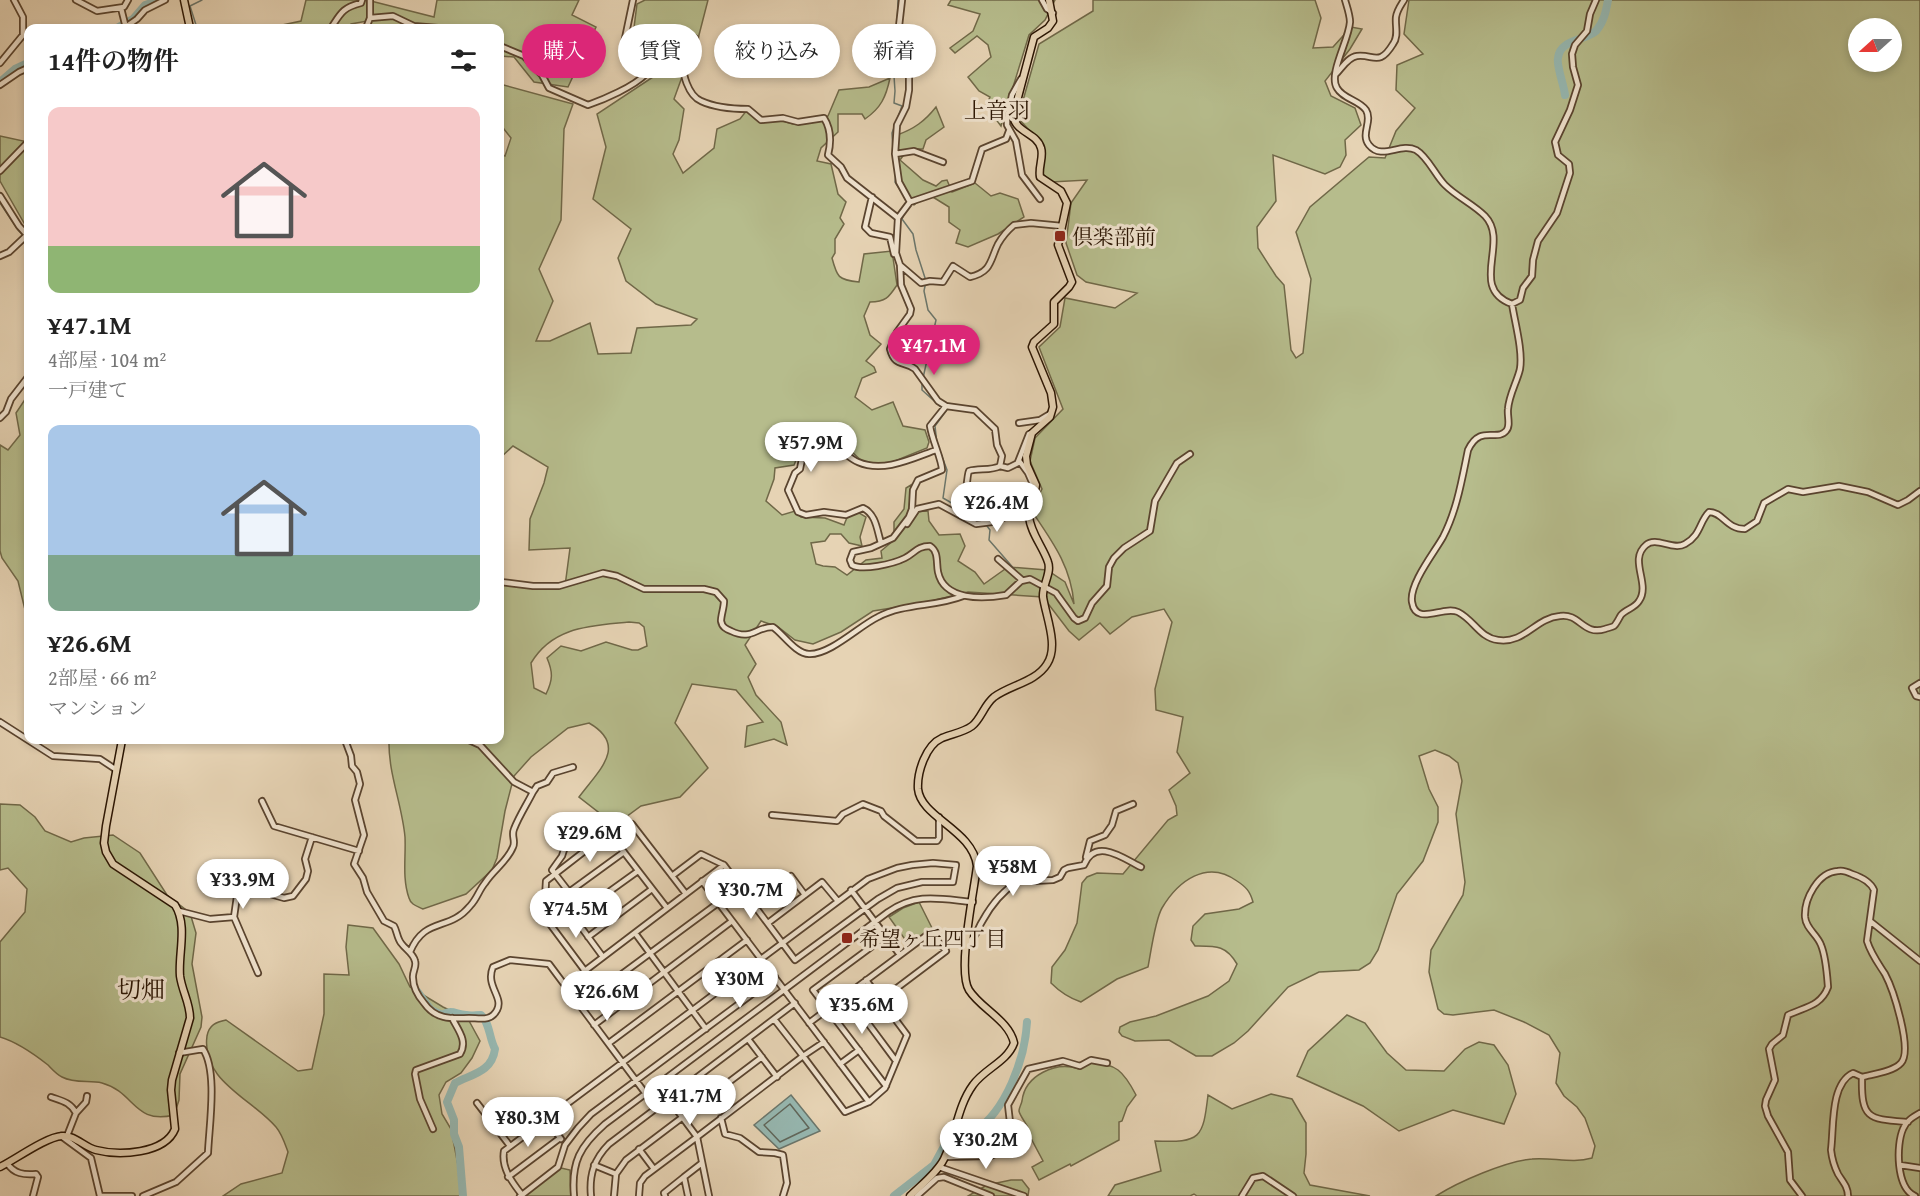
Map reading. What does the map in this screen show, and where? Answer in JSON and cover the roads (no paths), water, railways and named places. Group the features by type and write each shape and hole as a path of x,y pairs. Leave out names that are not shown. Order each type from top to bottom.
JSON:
{"main road":[{"path":"184,0 189,24"},
{"path":"910,1196 939,1167 945,1157 962,1105 973,1084 1006,1055 1014,1042 1008,1029 974,997 965,981 967,943 977,866 976,856 973,849 922,802 918,788 926,754 934,743 972,726 994,696 1040,673 1047,665 1052,649 1044,600 1044,585 1049,563 1029,521 1029,508 1036,489 1035,479 1026,461 1032,433 1051,414 1051,393 1032,347 1034,342 1054,324 1054,302 1072,282 1058,245 1067,207 1061,191 1040,177 1041,146 1017,127 1013,116 1027,71 1034,38 1052,25 1053,13 1049,0"},
{"path":"3,1164 50,1140 64,1136 93,1150 120,1153 135,1152 162,1144 175,1129 176,1121 171,1090 190,1018 190,1009 180,973 182,924 179,911 169,900 113,864 104,843 121,744"}],"street":[{"path":"0,63 23,35 23,17 15,0"},
{"path":"76,0 95,10 121,8 126,6 128,0"},
{"path":"128,24 145,10 165,0"},
{"path":"334,24 342,11 361,3 362,0"},
{"path":"368,24 370,0"},
{"path":"628,24 633,0"},
{"path":"902,0 898,35 909,77 909,90 906,107 897,125 895,154 899,182 910,202"},
{"path":"1042,0 1047,9 1053,13"},
{"path":"1345,0 1350,21 1335,76 1338,91 1362,106 1369,116 1365,135 1369,146 1378,152 1389,152 1404,147 1417,151 1444,184 1489,221 1494,243 1490,283 1502,301 1512,304 1520,300 1523,288 1532,276 1534,251 1542,234 1557,213 1570,173 1569,164 1557,155 1555,142 1578,85 1572,54 1575,45 1587,31 1590,14 1596,0"},
{"path":"1335,76 1355,56 1374,59 1388,52 1396,40 1396,17 1404,0"},
{"path":"121,8 125,24"},
{"path":"370,18 393,16 410,24"},
{"path":"504,48 524,56 542,75 549,88 588,105 605,99 639,78"},
{"path":"0,85 24,70"},
{"path":"1027,71 1012,95 1007,119 1009,131 1016,141 1022,175 1040,199"},
{"path":"685,78 695,97 702,102 732,110 748,109 761,120 783,117 798,122 824,118 830,131 828,155 841,167 847,178 898,218"},
{"path":"898,259 898,218 910,202 972,181 982,149 1006,139 1009,131"},
{"path":"0,171 24,146"},
{"path":"895,154 914,151 943,162"},
{"path":"0,196 24,231"},
{"path":"872,197 865,227 871,234 890,237 900,265 901,285 911,309 908,319 897,332 890,349 892,355 899,363 915,369 938,401 946,406 975,410 995,429 996,445 1002,456 1000,466"},
{"path":"900,265 921,283 943,282 952,266 970,277 978,275 992,262 998,244 1014,225 1031,223 1062,226"},
{"path":"0,256 9,252 24,239"},
{"path":"1512,304 1521,365 1508,408 1507,431 1502,434 1480,436 1472,440 1453,514 1413,591 1411,600 1414,609 1420,615 1453,610 1466,618 1485,636 1499,640 1517,639 1541,623 1560,616 1577,619 1582,626 1599,631 1613,627 1623,613 1639,601 1644,588 1639,562 1640,554 1646,545 1651,542 1675,546 1686,543 1700,530 1709,512 1718,514 1726,524 1734,528 1745,529 1757,521 1764,503 1788,489 1803,492 1839,486 1868,492 1898,505 1920,491"},
{"path":"0,418 24,382"},
{"path":"946,406 930,426 943,469 922,478 915,485 912,508 893,538 871,548 853,552 850,560 852,565 859,568 896,561 911,554 918,547 930,546 936,551 937,570 945,587 963,596"},
{"path":"1019,423 1040,420 1051,414"},
{"path":"968,519 965,510 969,471 1000,466 1008,468 1018,462 1029,434 1032,433"},
{"path":"881,543 873,518 863,508 846,515 824,512 806,515 798,512 788,490 795,473 800,469 803,454 812,440 821,447 838,448 855,462 872,467 896,464 936,450"},
{"path":"504,582 559,586 603,573 617,576 644,589 704,589 716,592 724,602 721,620 727,630 740,635 749,635 766,627 773,627 803,653 811,654 823,651 855,632 864,623 887,612 963,596 1006,595 1022,580 1030,579 1056,593 1078,621 1085,618 1092,603 1107,586 1108,567 1113,558 1150,531 1155,501 1177,463 1190,454"},
{"path":"1018,462 1028,473 1036,489"},
{"path":"900,529 912,519 917,509 939,504 976,524 987,524 1029,508"},
{"path":"999,559 1022,580"},
{"path":"1920,683 1912,688 1916,696 1920,697"},
{"path":"0,722 24,738"},
{"path":"34,744 52,756 100,759 115,769"},
{"path":"346,744 360,784 355,800 364,835 354,864 384,921 394,926 399,941 410,952 416,964 412,977 417,994 427,1009 433,1014 452,1018 486,1019 494,1015 499,1008 489,975 493,967 510,960 549,964 646,1094"},
{"path":"478,744 496,760 514,782 533,792"},
{"path":"410,952 415,940 422,932 453,921 466,911 488,878 503,865 514,845 512,832 537,786 547,782 553,773 573,767"},
{"path":"262,801 274,826 359,851"},
{"path":"772,815 837,821 843,814 863,804 881,811 908,835 922,843 937,842 939,817"},
{"path":"1086,859 1087,846 1090,841 1105,835 1112,825 1116,811 1133,804"},
{"path":"613,838 632,824 686,894"},
{"path":"571,828 562,856 552,870 569,892 567,908 603,957"},
{"path":"585,971 544,916 546,882 604,836 613,838 667,908"},
{"path":"258,974 234,917 237,896 263,892 284,898 293,896 306,879 308,871 305,859 312,837"},
{"path":"967,943 974,939 981,922 994,902 1014,883 1027,876 1034,881 1053,880 1060,877 1068,868 1084,865 1089,854 1094,851 1109,852 1142,867"},
{"path":"569,892 624,852"},
{"path":"672,876 701,854 724,865 768,923 782,942 795,960 886,893 909,884 930,881 953,882 956,865 933,863 897,868 868,879 837,900 782,942 760,958 692,1010 510,1146 504,1151 503,1156 508,1177 521,1195 558,1167 565,1145 591,1114 775,977"},
{"path":"565,986 724,865"},
{"path":"1802,1196 1790,1180 1788,1152 1768,1116 1766,1100 1775,1080 1769,1049 1784,1035 1788,1015 1820,1001 1828,987 1823,949 1820,941 1808,928 1805,919 1806,903 1812,890 1829,873 1838,870 1871,883 1874,890 1867,941 1875,960 1885,975 1898,1007 1905,1057 1898,1066 1862,1077 1854,1073 1846,1076 1840,1083 1836,1096 1831,1150 1832,1160 1846,1186 1848,1196"},
{"path":"574,917 638,871"},
{"path":"754,905 792,876 805,895"},
{"path":"702,881 869,1102"},
{"path":"768,923 822,882 837,900"},
{"path":"588,937 652,889"},
{"path":"851,890 900,955"},
{"path":"574,1196 574,1172 577,1158 590,1137 875,922 898,906 916,898 929,897 973,902"},
{"path":"580,1005 718,903"},
{"path":"179,911 210,919 234,917"},
{"path":"594,1024 732,921"},
{"path":"1870,921 1920,961"},
{"path":"809,1023 931,932 946,951 881,1000"},
{"path":"635,933 706,1029"},
{"path":"886,936 813,990 886,1086"},
{"path":"609,1043 747,940"},
{"path":"774,1019 845,1112 869,1102 886,1086 907,1035 866,980"},
{"path":"847,995 896,1060"},
{"path":"591,1196 590,1184 594,1165 609,1144 795,1004"},
{"path":"433,1129 420,1099 414,1074 416,1070 460,1054 464,1046 463,1040 452,1018"},
{"path":"748,1039 777,1077"},
{"path":"639,1196 640,1183 654,1168 824,1042"},
{"path":"143,1196 176,1182 208,1153 212,1102 207,1057 203,1049 179,1053"},
{"path":"840,1064 859,1050"},
{"path":"614,1196 616,1174 626,1160 762,1057"},
{"path":"945,1157 991,1156 1001,1151 1011,1131 1008,1105 1028,1070 1063,1061 1080,1066 1091,1060 1107,1063"},
{"path":"1862,1077 1862,1094 1868,1113 1877,1119 1908,1122"},
{"path":"87,1096 86,1102 76,1113 64,1136 91,1158 100,1196 132,1196"},
{"path":"51,1097 67,1102 76,1113"},
{"path":"668,1098 697,1137 709,1196"},
{"path":"477,1102 510,1146"},
{"path":"1915,1196 1902,1182 1900,1138 1904,1126 1920,1113"},
{"path":"721,1118 725,1134 740,1138 759,1152 783,1155 787,1183 783,1196"},
{"path":"546,1119 565,1145"},
{"path":"508,1177 560,1138"},
{"path":"639,1149 654,1168"},
{"path":"665,1196 664,1193 702,1163"},
{"path":"3,1164 20,1173 36,1174 38,1178 33,1196"},
{"path":"594,1165 616,1174"},
{"path":"1900,1165 1920,1168"},
{"path":"939,1167 1024,1196"},
{"path":"1242,1196 1253,1178 1263,1176 1293,1196"},
{"path":"684,1177 688,1196"},
{"path":"917,1196 937,1178 944,1177 992,1196"}],"water":[{"path":"791,1095 820,1131 779,1149 754,1125"}],"waterway":[{"path":"124,24 133,19 145,5 161,0"},
{"path":"196,24 190,6 202,0"},
{"path":"897,24 898,0"},
{"path":"1565,95 1558,65 1560,52 1563,47 1599,28 1608,0"},
{"path":"0,82 15,69 24,65"},
{"path":"893,151 892,133 902,106 894,103 894,78"},
{"path":"896,174 895,182 901,191"},
{"path":"0,203 24,236"},
{"path":"905,212 902,219 913,234 926,281 924,291 928,310 936,320 923,378"},
{"path":"922,383 922,390 942,408"},
{"path":"937,444 935,426 946,411"},
{"path":"940,451 947,470 943,498 964,510"},
{"path":"968,512 985,522"},
{"path":"987,526 990,530 989,540 1016,571"},
{"path":"417,991 431,1010 442,1015 451,1012 481,1015 486,1022 495,1049 486,1067 455,1083 447,1102 454,1120 454,1134 459,1147 463,1196"},
{"path":"894,1196 934,1165 947,1141 965,1137 974,1132 996,1111 1018,1068 1027,1022"}],"place":[{"name":"倶楽部前","path":"1060,236"},
{"name":"希望ヶ丘四丁目","path":"847,938"}],"district":[{"name":"上音羽","path":"997,110"},
{"name":"切畑","path":"141,989"}]}
